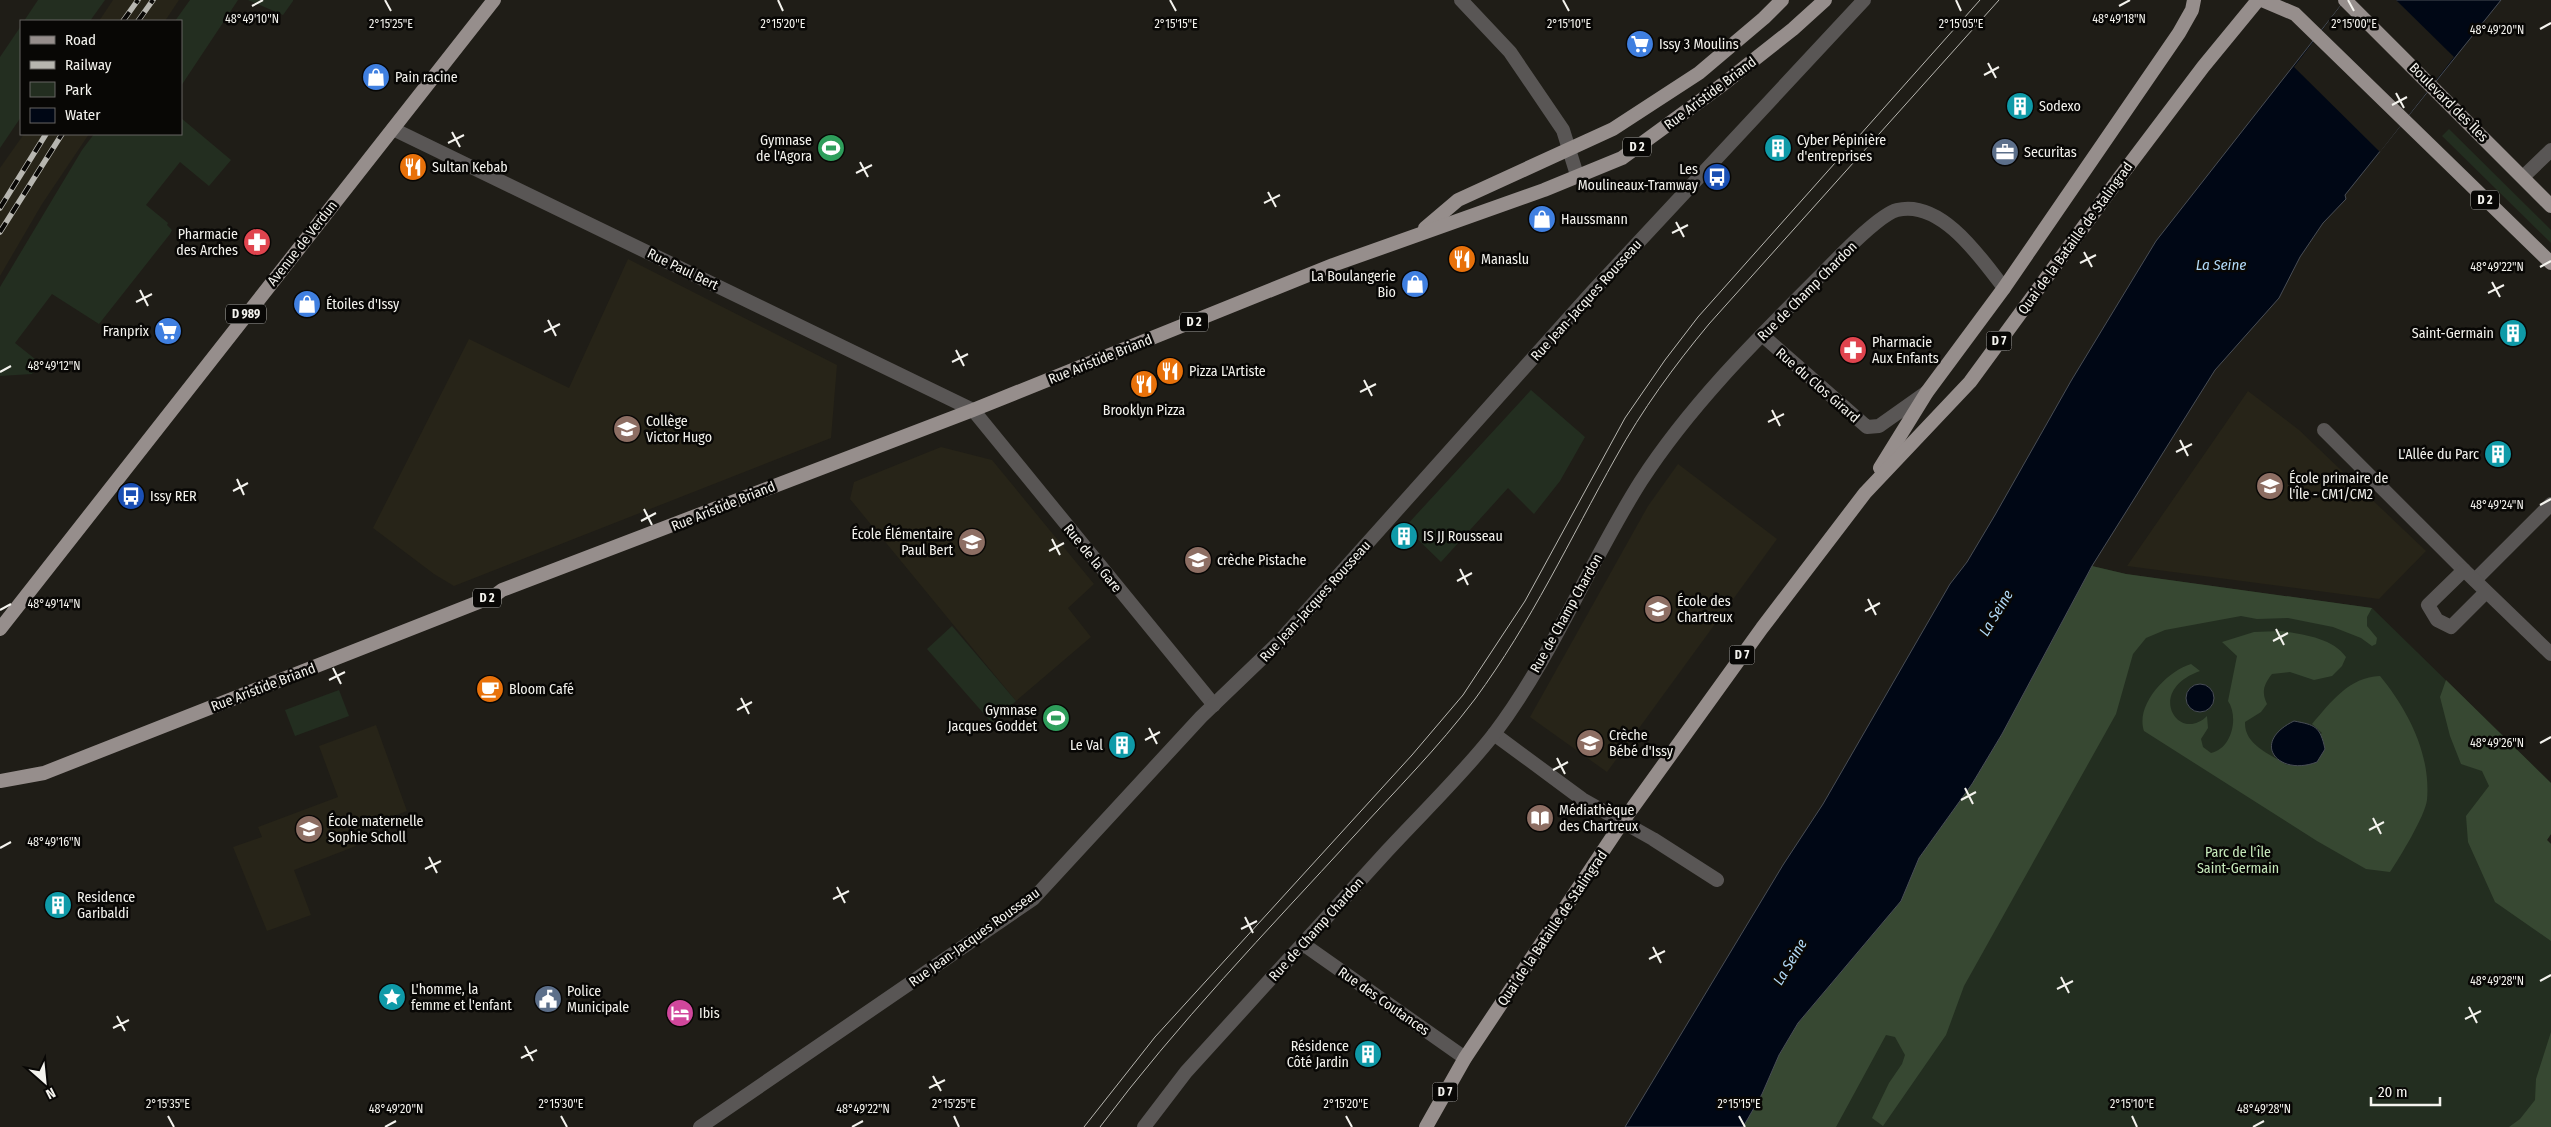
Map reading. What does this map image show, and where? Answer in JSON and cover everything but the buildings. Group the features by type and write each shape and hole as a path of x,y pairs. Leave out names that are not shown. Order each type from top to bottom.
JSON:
{"main road":[{"name":"Avenue de Verdun","path":"0,629 174,404 494,0"},
{"name":"Rue Aristide Briand","path":"1416,234 1458,200 1613,129 1699,73 1764,18 1782,0"},
{"name":"Rue Aristide Briand","path":"0,781 44,773 494,596 502,590 973,410 1332,265 1544,190 1622,158 1722,86 1793,29 1824,0"},
{"name":"Quai de la Bataille de Stalingrad","path":"1426,1127 1465,1058 1622,821 1762,628 1865,493 1927,392 2004,288 2179,33 2194,0"},
{"name":"Quai de la Bataille de Stalingrad","path":"1865,493 1970,382 2120,177 2203,67 2258,0"},
{"name":"D 2","path":"2262,0 2295,14 2551,263"},
{"name":"Boulevard des Îles","path":"2345,0 2551,206"}],"street":[{"path":"1461,0 1510,52 1563,130 1577,175"},
{"name":"Rue Jean-Jacques Rousseau","path":"700,1127 1033,899 1214,705 1278,643 1593,291 1864,0"},
{"name":"Rue Paul Bert","path":"393,129 973,410"},
{"path":"2523,177 2551,150"},
{"name":"Rue de Champ Chardon","path":"1144,1127 1186,1072 1494,734 1539,664 1615,525 1642,480 1706,393 1854,243 1882,218 1895,210 1917,208 1937,216 1969,246 2004,288"},
{"name":"Rue du Clos Girard","path":"1762,335 1867,427 1879,426 1927,392"},
{"name":"Rue de la Gare","path":"973,410 1214,705"},
{"path":"2324,430 2486,592 2551,654"},
{"path":"2475,580 2551,504"},
{"path":"2464,570 2428,605 2438,620 2451,627 2486,592"},
{"path":"1494,734 1582,799 1622,821 1717,880"},
{"name":"Rue des Coutances","path":"1302,944 1465,1058"}],"shaded area":[{"path":"113,0 179,0 166,20 100,20"},
{"path":"23,135 88,135 42,204 0,276 0,168"},
{"name":"Collège Victor Hugo","path":"628,259 837,365 831,438 454,586 434,574 373,528 469,339 569,388"},
{"name":"École primaire de l'Île - CM1/CM2","path":"2248,391 2299,430 2426,551 2379,599 2127,566"},
{"name":"École Élémentaire Paul Bert","path":"941,447 992,460 1094,584 1068,608 1091,637 1016,701 850,499 854,482"},
{"name":"École des Chartreux","path":"1678,464 1777,539 1607,772 1530,717 1648,506"},
{"name":"École maternelle Sophie Scholl","path":"376,725 407,811 351,832 356,846 294,870 311,915 267,931 233,847 262,837 258,827 338,797 319,746"}],"green space":[{"path":"38,0 105,0 91,20 25,20"},
{"path":"190,0 238,0 182,84 182,20 176,20"},
{"path":"248,0 293,0 293,1 283,15"},
{"path":"20,27 20,118 0,148 0,57"},
{"path":"182,119 231,160 209,186 180,162 146,205 168,223 167,225 172,230 170,234 99,324 52,294 15,343 40,363 32,374 0,376 0,287 82,150 93,135 182,135"},
{"path":"2449,129 2551,230 2551,243 2442,136"},
{"path":"1531,390 1585,437 1560,481 1534,514 1508,488 1441,562 1405,527"},
{"name":"Parc de l'île Saint-Germain","path":"2092,566 2126,574 2372,608 2551,783 2551,834 2547,840 2551,844 2551,1127 1743,1127"},
{"path":"2092,566 2126,574 2372,608 2367,617 2367,626 2377,638 2376,644 2372,646 2361,638 2333,627 2288,618 2257,619 2241,616 2165,630 2146,638 2133,654 2116,714 1964,986 1946,1035 1883,1126 1872,1118 1889,1083 1902,1064 1905,1055 1895,1037 1886,1035 1836,1127 1743,1127 1762,1094 1779,1055 1798,1023 1901,901 1919,858 1972,784 2002,734"},
{"path":"952,626 1016,701 992,723 927,649"},
{"path":"2281,631 2325,641 2333,645 2346,657 2342,666 2332,676 2314,680 2290,672 2272,674 2264,688 2267,704 2261,712 2245,722 2249,737 2259,748 2287,765 2322,733 2312,724 2334,699 2359,681 2369,677 2380,676 2400,703 2416,734 2425,766 2427,800 2417,826 2390,872 2366,869 2317,841 2144,731 2142,721 2144,711 2155,690 2172,674 2191,664 2200,671 2183,680 2174,690 2170,701 2172,712 2186,724 2196,723 2207,716 2208,728 2201,739 2203,747 2211,753 2218,750 2229,739 2232,732 2233,715 2228,701 2237,656 2222,642 2254,632"},
{"path":"2446,680 2551,783 2551,834 2547,840 2551,844 2551,941 2495,902 2468,842 2466,816 2489,786 2482,771 2461,764 2450,736 2440,697"},
{"path":"339,690 349,716 295,736 285,710"},
{"path":"2551,1032 2551,1127 2509,1127 2520,1119 2535,1100 2536,1079"}],"water":[{"name":"La Seine","path":"2345,0 2501,0 2345,195 2346,199 2323,223 2300,257 2279,298 2215,370 2092,566 2002,734 1972,784 1919,858 1901,901 1798,1023 1779,1055 1762,1094 1743,1127 1625,1127 1783,865 1823,804 1950,584 1967,562 2071,381 2156,241"},
{"path":"2200,684 2210,688 2214,698 2210,708 2200,712 2190,708 2186,698 2190,688"},
{"path":"2294,721 2312,726 2319,731 2325,749 2317,762 2291,765 2281,761 2274,755 2271,748 2273,739 2281,730"}],"pier":[{"path":"2345,0 2396,0 2454,57 2380,152 2294,67"}],"tram line":[{"path":"1084,1127 1155,1037 1412,755 1463,695 1525,601 1625,418 1665,360 1698,317 1980,0"},
{"path":"1100,1127 1191,1015 1416,769 1461,717 1514,641 1626,440 1683,356 1709,324 1999,0"}],"railway":[{"path":"124,20 138,0"},
{"path":"139,20 153,0"},
{"path":"0,208 45,135"},
{"path":"0,232 61,135"}],"place":[{"name":"Issy 3 Moulins","path":"1640,44"},
{"name":"Pain racine","path":"376,77"},
{"name":"Sodexo","path":"2020,106"},
{"name":"Gymnase de l'Agora","path":"831,148"},
{"name":"Cyber Pépinière d'entreprises","path":"1778,148"},
{"name":"Securitas","path":"2005,152"},
{"name":"Sultan Kebab","path":"413,167"},
{"name":"Les Moulineaux-Tramway","path":"1717,177"},
{"name":"Haussmann","path":"1542,219"},
{"name":"Pharmacie des Arches","path":"257,242"},
{"name":"Manaslu","path":"1462,259"},
{"name":"La Boulangerie Bio","path":"1415,284"},
{"name":"Étoiles d'Issy","path":"307,304"},
{"name":"Franprix","path":"168,331"},
{"name":"Saint-Germain","path":"2513,333"},
{"name":"Pharmacie Aux Enfants","path":"1853,350"},
{"name":"Pizza L'Artiste","path":"1170,371"},
{"name":"Brooklyn Pizza","path":"1144,384"},
{"name":"Collège Victor Hugo","path":"627,429"},
{"name":"L'Allée du Parc","path":"2498,454"},
{"name":"École primaire de l'Île - CM1/CM2","path":"2270,486"},
{"name":"Issy RER","path":"131,496"},
{"name":"IS JJ Rousseau","path":"1404,536"},
{"name":"École Élémentaire Paul Bert","path":"972,542"},
{"name":"crèche Pistache","path":"1198,560"},
{"name":"École des Chartreux","path":"1658,609"},
{"name":"Bloom Café","path":"490,689"},
{"name":"Gymnase Jacques Goddet","path":"1056,718"},
{"name":"Crèche Bébé d'Issy","path":"1590,743"},
{"name":"Le Val","path":"1122,745"},
{"name":"Médiathèque des Chartreux","path":"1540,818"},
{"name":"École maternelle Sophie Scholl","path":"309,829"},
{"name":"Residence Garibaldi","path":"58,905"},
{"name":"L'homme, la femme et l'enfant","path":"392,997"},
{"name":"Police Municipale","path":"548,999"},
{"name":"Ibis","path":"680,1013"},
{"name":"Résidence Côté Jardin","path":"1368,1054"}]}
